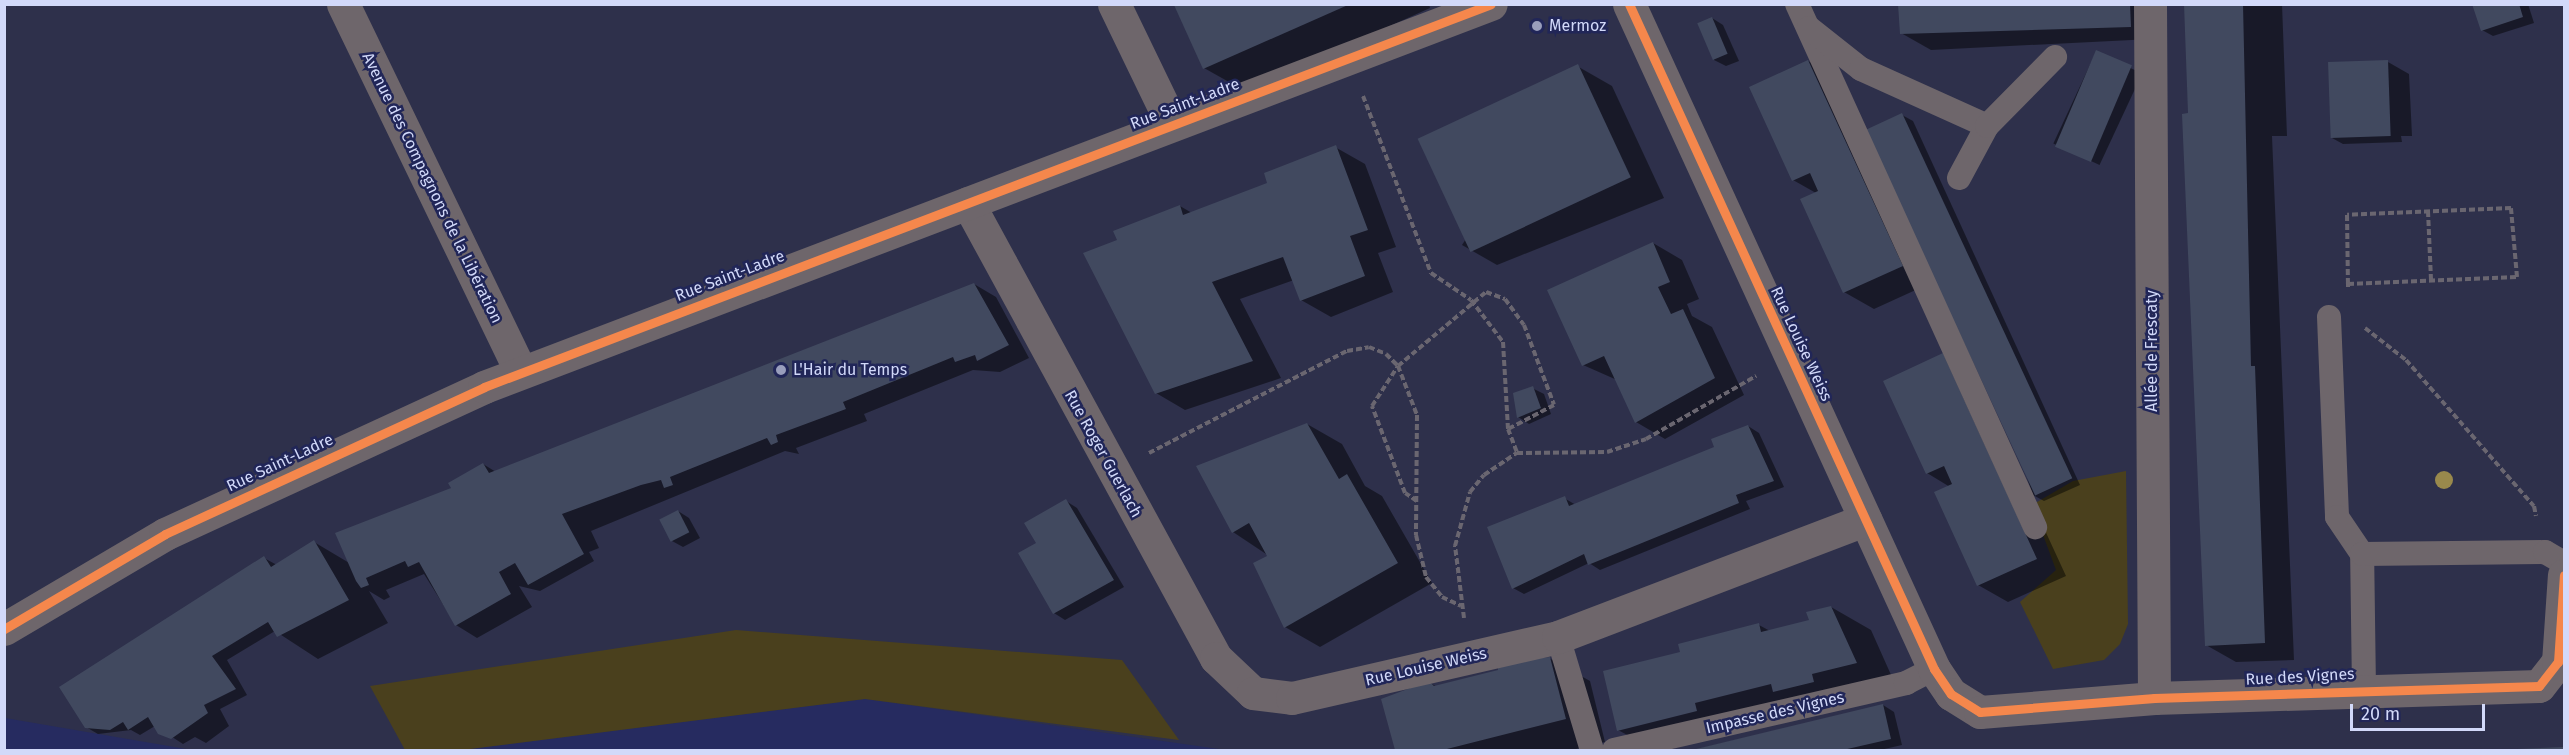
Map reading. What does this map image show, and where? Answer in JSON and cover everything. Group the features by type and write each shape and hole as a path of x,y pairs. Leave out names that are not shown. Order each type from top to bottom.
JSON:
{"street":[{"name":"Avenue des Compagnons de la Libération","path":"343,4 521,372"},
{"path":"1114,4 1172,124"},
{"name":"Rue Saint-Ladre","path":"4,629 165,534 521,372 1491,4"},
{"name":"Rue Louise Weiss","path":"1629,4 1865,520 1942,681"},
{"name":"Allée de Frescaty","path":"2150,4 2154,698"},
{"name":"Rue Roger Guerlach","path":"968,203 1216,658 1253,693"},
{"name":"Rue Louise Weiss","path":"1253,693 1292,698 1558,637 1865,520"},
{"name":"Rue des Vignes","path":"1942,681 1980,712 2154,698 2364,689 2539,686 2558,662 2558,563"}],"lane":[{"path":"1801,15 1861,69 1987,126"},
{"path":"1801,15 2035,527"},
{"path":"1959,178 1987,126 2055,57"},
{"path":"2339,316 2337,517 2362,554 2364,689"},
{"path":"2362,554 2558,563"},
{"path":"1558,637 1592,750"},
{"name":"Impasse des Vignes","path":"1614,750 1906,683 1942,681"}],"path":[{"path":"1348,59 1431,273 1472,300 1503,342 1508,429 1517,453"},
{"path":"2348,284 2517,277 2511,208 2347,215 2348,284 2339,316 2406,360 2534,506 2558,563"},
{"path":"2428,211 2431,281"},
{"path":"1417,502 1405,493 1372,406 1398,366 1472,300 1486,292 1505,299 1524,325 1554,405 1508,429"},
{"path":"1113,472 1347,351 1369,347 1398,366 1417,415 1416,535 1426,577 1442,597 1461,606"},
{"path":"1472,657 1461,606 1455,546 1463,510 1484,475 1517,453 1617,449 1646,439 1790,357"}],"shaded area":[{"path":"2126,471 2128,624 2120,644 2104,660 2053,669 2020,602 2056,570 2032,505 2073,481"},
{"path":"736,630 1122,660 1179,740 865,699 462,750 405,750 370,686"},
{"path":"865,699 1226,750 462,750"},
{"path":"5,718 192,750 5,750"}],"building":[{"path":"1898,4 2130,4 2131,27 1900,34"},
{"path":"2184,4 2243,4 2251,366 2255,366 2265,643 2205,646 2182,114 2188,113"},
{"path":"2472,4 2519,4 2523,17 2481,31"},
{"path":"1174,5 1348,5 1203,69"},
{"path":"1712,17 1728,54 1713,60 1697,23"},
{"path":"2096,50 2132,65 2091,162 2055,147"},
{"path":"1808,60 1903,266 1843,293 1800,199 1818,191 1810,173 1792,181 1749,87"},
{"path":"2388,60 2391,136 2331,138 2328,62"},
{"path":"1578,64 1631,177 1470,252 1418,139"},
{"path":"1902,113 2072,478 2035,496 1865,130"},
{"path":"1336,145 1368,230 1350,236 1365,276 1300,301 1283,257 1212,282 1253,361 1155,394 1083,253 1117,240 1113,231 1180,205 1183,215 1267,183 1264,173"},
{"path":"1653,242 1670,282 1658,287 1671,314 1683,309 1715,378 1635,423 1604,356 1582,366 1547,290"},
{"path":"974,283 1009,345 977,361 975,355 955,362 953,357 843,402 846,409 776,435 778,442 771,445 767,438 670,477 673,485 664,488 661,480 641,485 562,514 584,554 528,585 515,563 499,572 511,594 455,626 419,562 408,567 405,561 366,578 369,585 361,588 335,533 451,488 448,483 483,463 489,473"},
{"path":"1943,353 2037,559 1977,586 1934,492 1952,484 1944,466 1926,474 1883,381"},
{"path":"1533,386 1541,408 1517,418 1513,393"},
{"path":"1307,423 1339,479 1347,474 1398,563 1284,628 1253,563 1267,556 1249,523 1232,533 1196,466"},
{"path":"1748,425 1774,481 1736,495 1739,503 1664,534 1588,565 1584,554 1512,589 1487,527 1565,496 1569,506 1714,447 1711,439"},
{"path":"1066,499 1114,580 1053,614 1018,553 1036,543 1024,523"},
{"path":"678,510 689,532 671,542 659,520"},
{"path":"314,540 349,600 277,637 268,622 212,656 236,689 204,705 208,713 171,739 158,734 148,717 128,730 123,722 110,730 85,728 59,687 264,556 271,567"},
{"path":"1831,606 1857,663 1812,674 1814,682 1773,692 1771,684 1695,703 1697,711 1617,731 1603,671 1680,652 1678,644 1759,623 1761,632 1809,620 1806,612"},
{"path":"1550,657 1566,719 1443,750 1395,750 1381,699 1429,681 1434,686 1498,670 1498,663"},
{"path":"1883,704 1891,739 1843,750 1692,750"},
{"path":"2564,747 2564,750 2517,750 2517,749"}],"cycle path":[{"path":"4,629 165,534 484,387 1491,4"},
{"path":"1629,4 1934,669 1951,694 1980,712 2154,698 2539,686 2558,662 2564,575"}],"place":[{"name":"Mermoz","path":"1537,26"},
{"name":"L'Hair du Temps","path":"781,370"}]}
